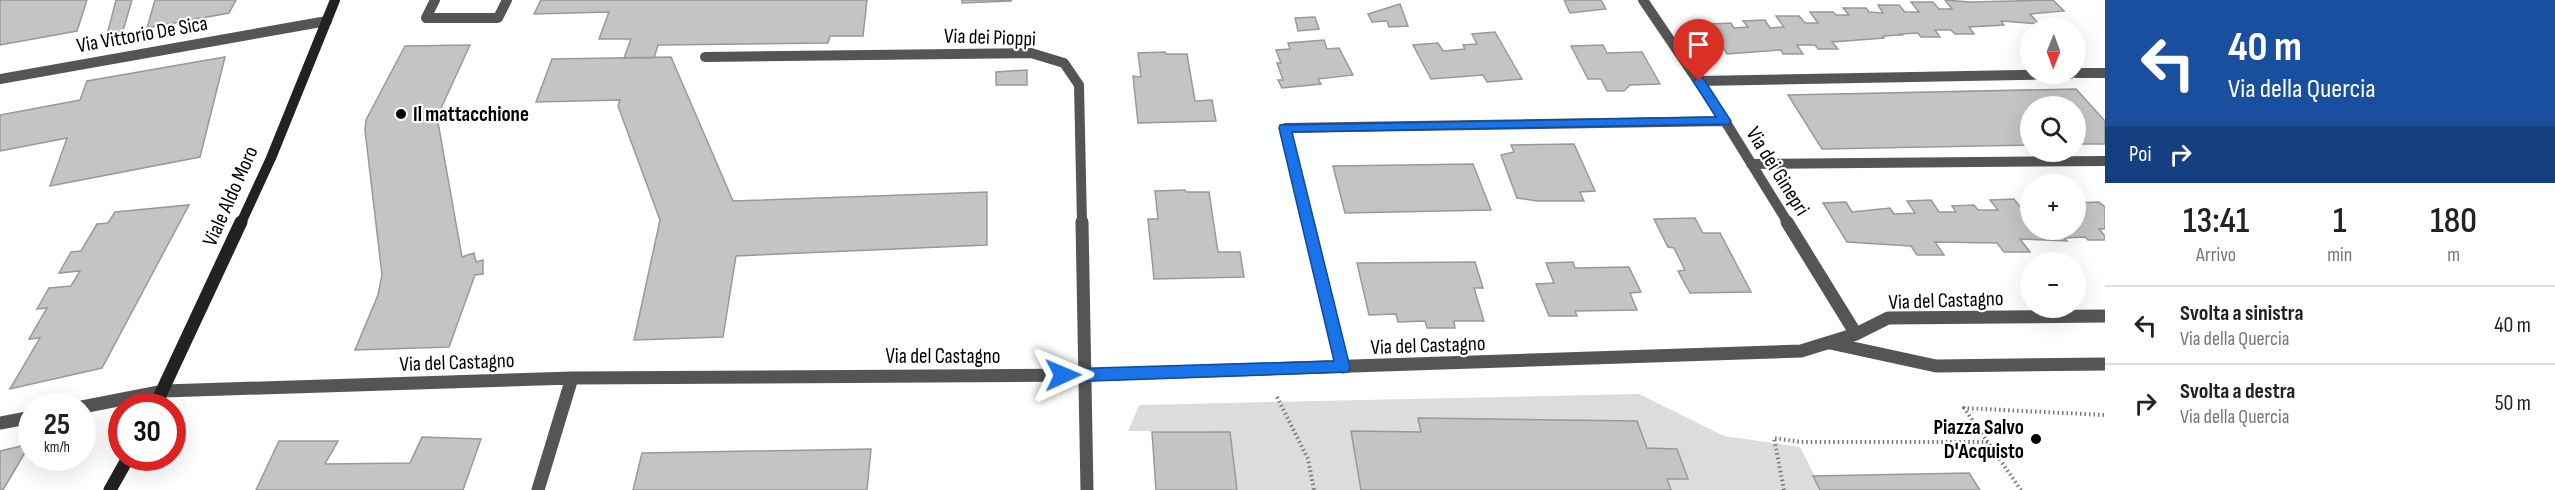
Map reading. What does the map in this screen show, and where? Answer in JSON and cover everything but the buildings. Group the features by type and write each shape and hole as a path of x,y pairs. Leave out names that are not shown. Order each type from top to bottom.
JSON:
{"main road":[{"name":"Viale Aldo Moro","path":"164,391 271,158 335,0"},
{"path":"110,490 121,471"}],"street":[{"path":"435,0 426,18 498,18 507,0"},
{"name":"Via dei Ginepri","path":"1643,0 1725,121 1856,334"},
{"name":"Via Vittorio De Sica","path":"0,79 327,21"},
{"name":"Via dei Pioppi","path":"705,57 1031,53 1064,63 1079,85 1087,490"},
{"path":"2086,73 2105,73"},
{"path":"1699,81 2020,75"},
{"path":"1342,367 1285,128 1725,121"},
{"path":"1751,164 2105,161"},
{"name":"Via del Castagno","path":"96,404 164,391 572,378 1086,375 1801,351 1856,334 1888,318 2105,316"},
{"path":"1829,342 1936,366 2105,364"},
{"path":"538,490 572,378"},
{"path":"0,423 18,420"}],"path":[{"path":"1276,397 1308,459 1314,490"},
{"path":"2021,490 1964,408 2105,415"},
{"path":"1784,490 1774,438 1801,442 1988,442"}],"shaded area":[{"path":"1639,394 1724,436 1800,447 1822,490 1237,490 1230,432 1128,431 1139,405"}],"place":[{"name":"Il mattacchione","path":"401,114"},
{"name":"Piazza Salvo D'Acquisto","path":"2036,439"}],"route":[{"path":"1063,375 1342,367 1285,128 1725,121 1699,81"}]}
